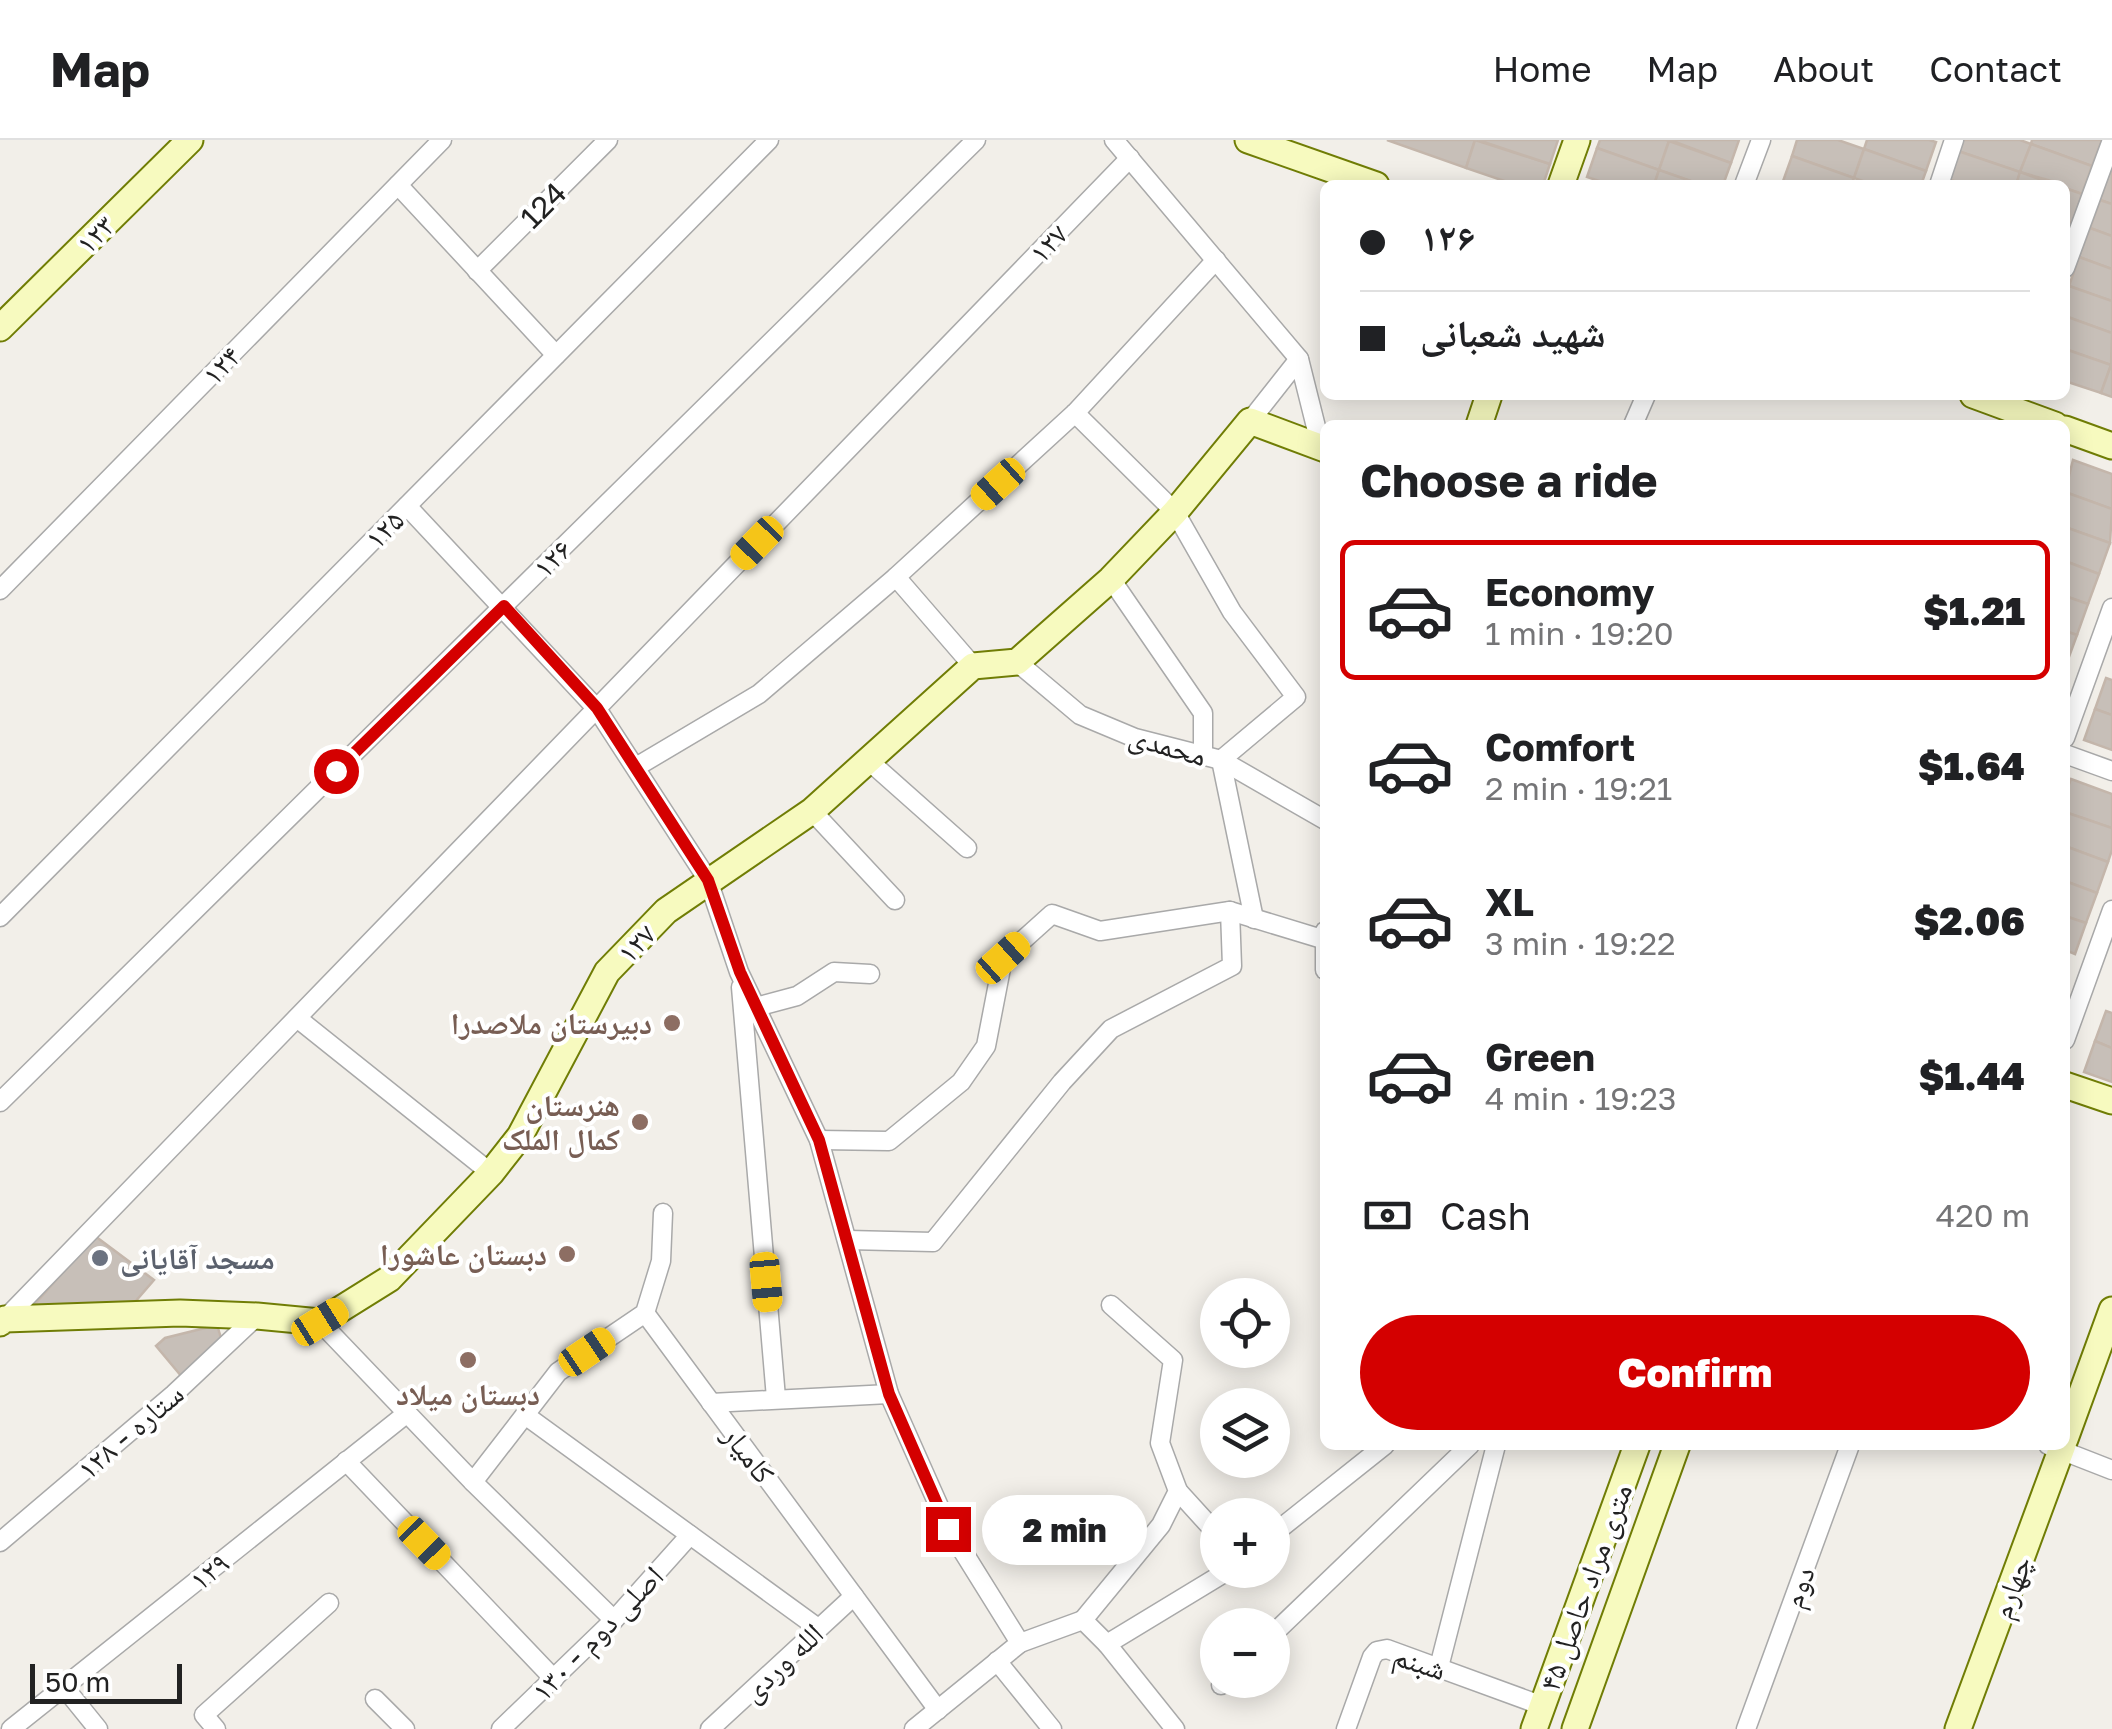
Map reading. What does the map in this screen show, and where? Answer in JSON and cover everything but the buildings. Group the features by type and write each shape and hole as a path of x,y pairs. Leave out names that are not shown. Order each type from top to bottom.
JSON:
{"street":[{"name":"۱۲۳","path":"0,328 190,140"},
{"name":"۱۲۴","path":"0,590 442,140"},
{"name":"124","path":"478,271 608,140"},
{"name":"۱۲۵","path":"0,917 769,140"},
{"name":"۱۲۶","path":"0,1102 976,140"},
{"path":"1114,140 1299,359 1320,437"},
{"path":"1248,140 1362,180"},
{"path":"1563,180 1577,140"},
{"path":"1746,180 1761,140"},
{"path":"1940,180 1954,140"},
{"path":"2070,254 2112,140"},
{"name":"۱۲۷","path":"2,1321 1130,158"},
{"path":"398,185 556,355"},
{"path":"636,767 759,694 896,578 1075,414 1216,260"},
{"path":"896,578 974,666 1017,662 1112,579 1174,512 1299,359"},
{"path":"1980,400 2000,415 2026,420"},
{"path":"1075,414 1174,512 1232,612 1296,696 1212,758"},
{"path":"1250,421 1320,447"},
{"path":"2070,431 2112,446"},
{"path":"407,506 597,708 708,880 740,972 819,1140 889,1394 948,1529 1020,1643"},
{"path":"1112,579 1204,713 1254,919"},
{"path":"2070,724 2112,608"},
{"name":"محمدی","path":"1017,662 1080,715 1135,738 1212,758 1320,817"},
{"name":"۱۲۷","path":"2,1321 180,1313 320,1322 389,1278 491,1172 520,1136 607,972 666,912 812,811 974,666"},
{"path":"2070,756 2112,771"},
{"path":"868,761 967,848"},
{"path":"812,811 895,900"},
{"path":"848,1240 933,1242 1062,1082 1110,1029 1232,966 1230,911"},
{"path":"819,1140 890,1141 961,1082 986,1046 1003,958 1052,914 1100,932 1230,911 1320,933"},
{"path":"2070,1027 2110,919"},
{"path":"740,972 776,1398"},
{"path":"756,1008 797,996 834,972 870,974"},
{"path":"296,1018 491,1172"},
{"path":"2070,1086 2112,1101"},
{"path":"473,1482 558,1372 644,1313 661,1262 664,1213"},
{"path":"1112,1305 1172,1360 1160,1443 1178,1491 1200,1515"},
{"name":"چهارم","path":"2070,1417 2112,1310"},
{"name":"کامیار","path":"644,1313 938,1710"},
{"name":"۱۲۸ - ستاره","path":"0,1542 174,1394 257,1316"},
{"path":"320,1322 473,1482 614,1620"},
{"path":"711,1403 889,1394"},
{"name":"۱۲۹","path":"11,1729 406,1414"},
{"path":"525,1415 818,1628"},
{"path":"1290,1521 1379,1450"},
{"path":"1290,1618 1465,1450"},
{"path":"1438,1667 1495,1450"},
{"name":"۴۵ متری مراد حاصل","path":"1538,1717 1635,1450"},
{"name":"۴۵ متری مراد حاصل","path":"1575,1729 1675,1450"},
{"name":"دوم","path":"1746,1729 1848,1450"},
{"name":"چهارم","path":"1958,1729 2057,1450"},
{"path":"2070,1450 2112,1470"},
{"path":"346,1461 554,1679"},
{"path":"914,1729 1020,1643 1083,1620 1161,1525 1178,1491"},
{"name":"اصلی دوم - ۱۳۰","path":"501,1729 614,1620 690,1535"},
{"path":"1107,1644 1200,1588"},
{"name":"الله وردی","path":"710,1729 854,1596"},
{"path":"216,1729 204,1715 330,1602"},
{"path":"1083,1620 1176,1729"},
{"name":"شبنم","path":"1346,1729 1372,1657 1377,1650 1387,1649 1438,1667 1538,1717"},
{"path":"997,1661 1052,1729"},
{"path":"64,1686 98,1729"},
{"path":"375,1698 405,1729"}],"place":[{"name":"دبیرستان ملاصدرا","path":"672,1023"},
{"name":"هنرستان کمال الملک","path":"640,1122"},
{"name":"دبستان عاشورا","path":"567,1254"},
{"name":"مسجد آقایانی","path":"100,1258"},
{"name":"دبستان میلاد","path":"468,1360"}],"route":[{"path":"336,771 504,606 597,708 708,880 740,972 819,1140 889,1394 948,1529"}]}
